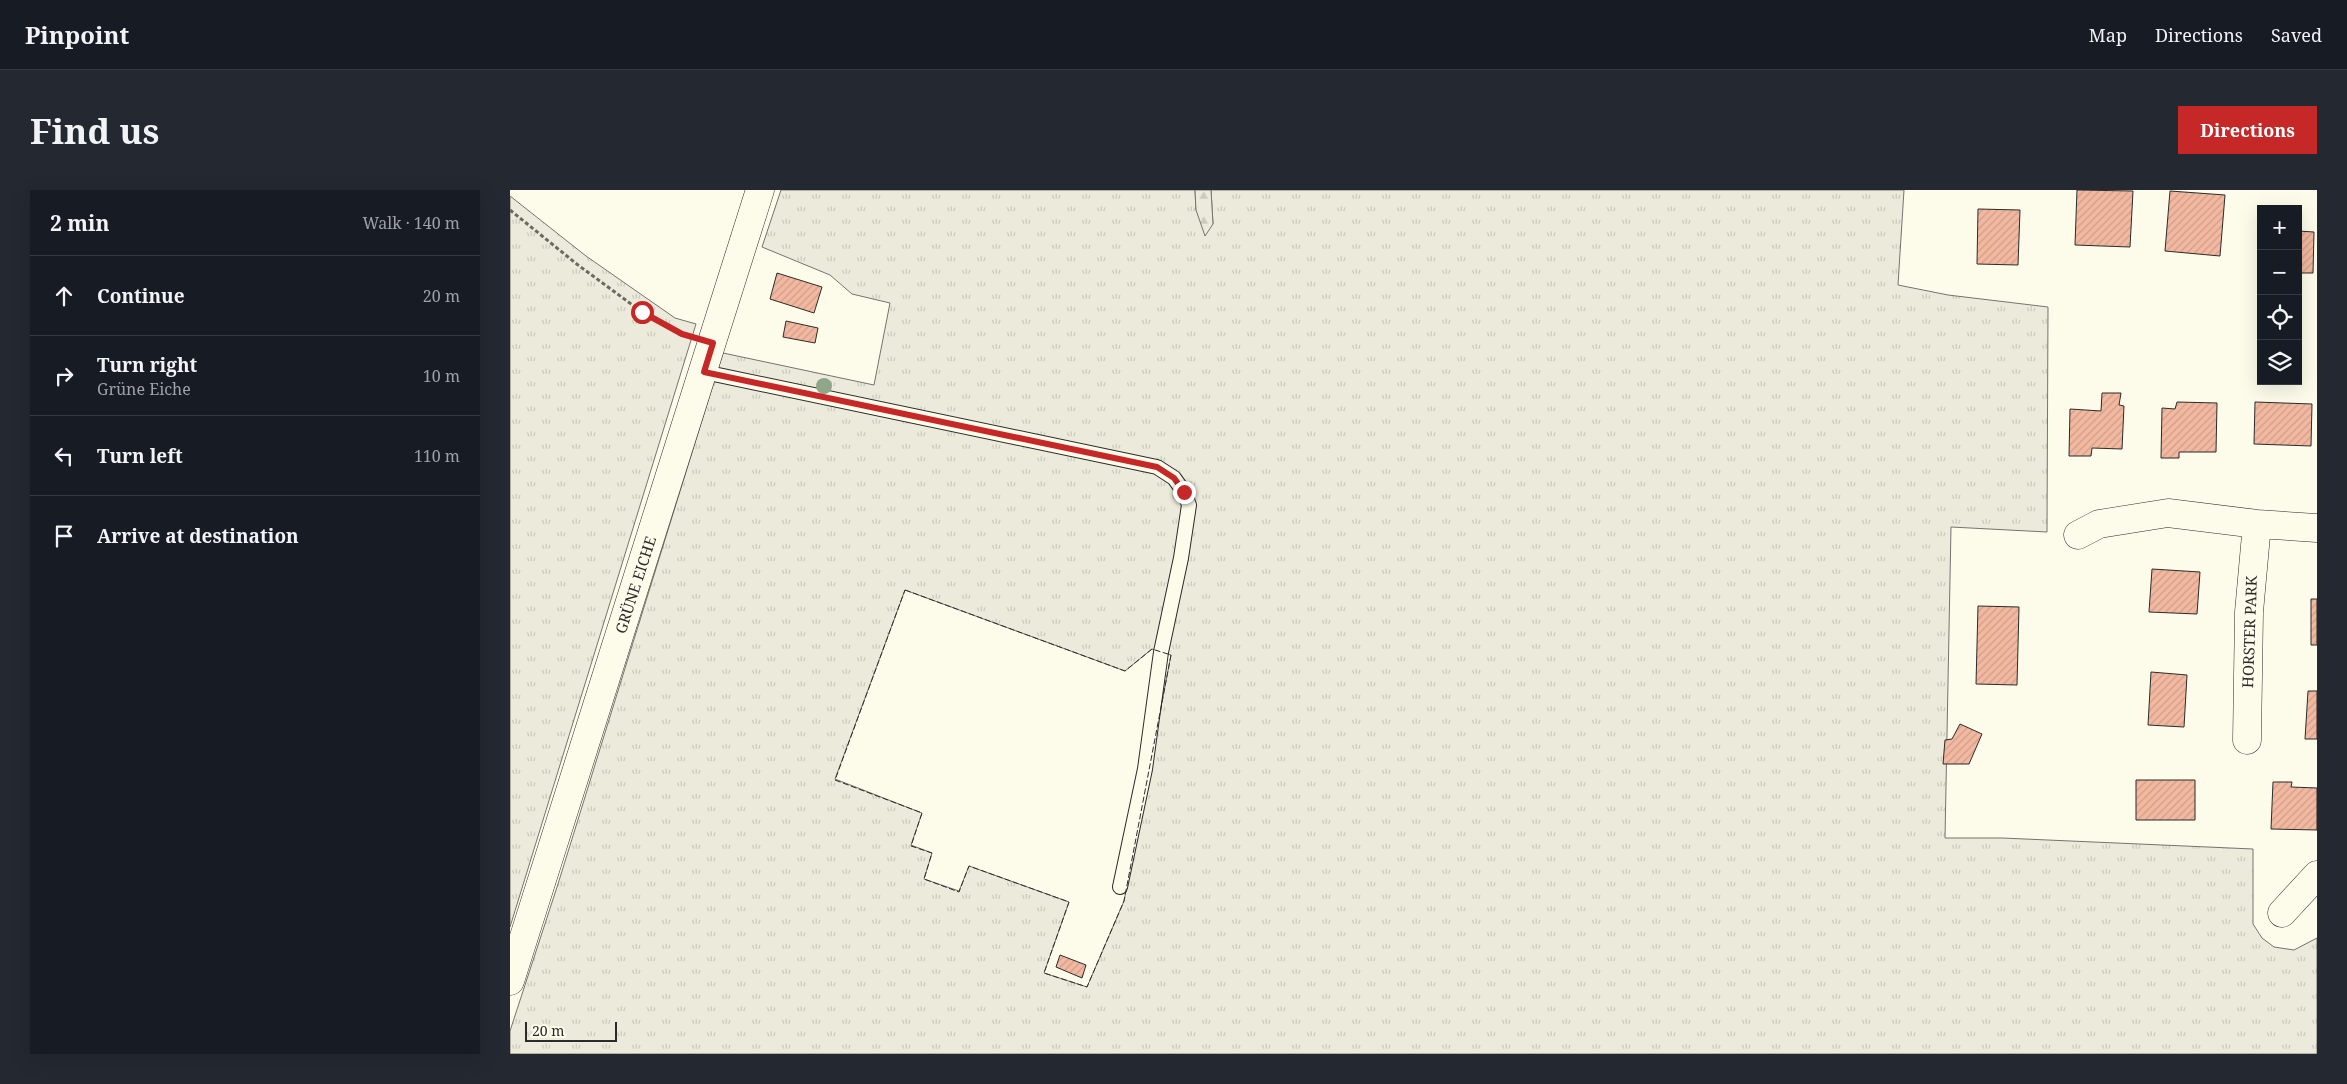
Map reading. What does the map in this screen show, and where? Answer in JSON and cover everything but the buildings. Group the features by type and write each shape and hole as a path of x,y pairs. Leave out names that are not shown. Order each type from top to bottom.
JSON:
{"street":[{"name":"GRÜNE EICHE","path":"510,980 704,372 760,190"},
{"path":"2078,535 2099,524 2168,513 2256,524 2317,528"},
{"name":"HORSTER PARK","path":"2247,740 2249,612 2256,524"},
{"path":"2282,913 2317,875"}],"lane":[{"path":"704,372 1157,467 1174,478 1190,505 1161,652 1145,769 1120,887"}],"path":[{"path":"510,210 578,265 642,312 682,334 713,343"}],"green space":[{"path":"781,190 1195,190 1196,210 1213,224 1211,190 1904,190 1898,285 1948,295 2048,307 2047,532 1951,527 1945,838 2002,838 2253,849 2253,924 2262,938 2274,947 2294,950 2317,938 2317,1054 510,1054 510,1031 558,884 723,353 874,385 890,303 852,294 830,275 762,247","holes":["905,590 1125,671 1152,649 1171,655 1124,901 1087,987 1044,973 1069,902 969,866 959,891 924,879 932,853 911,845 922,813 835,779"]},
{"path":"1195,190 1211,190 1213,224 1205,236 1196,210"},
{"path":"510,196 586,256 675,318 696,324 510,927"}],"fence":[{"path":"905,590 1125,671 1152,649 1171,655 1124,901 1087,987 1044,973 1069,902 969,866 959,892 924,879 932,853 911,846 922,813 835,780 905,590"}],"route":[{"path":"642,312 682,334 713,343 704,372 1157,467 1174,478 1184,492"}]}
